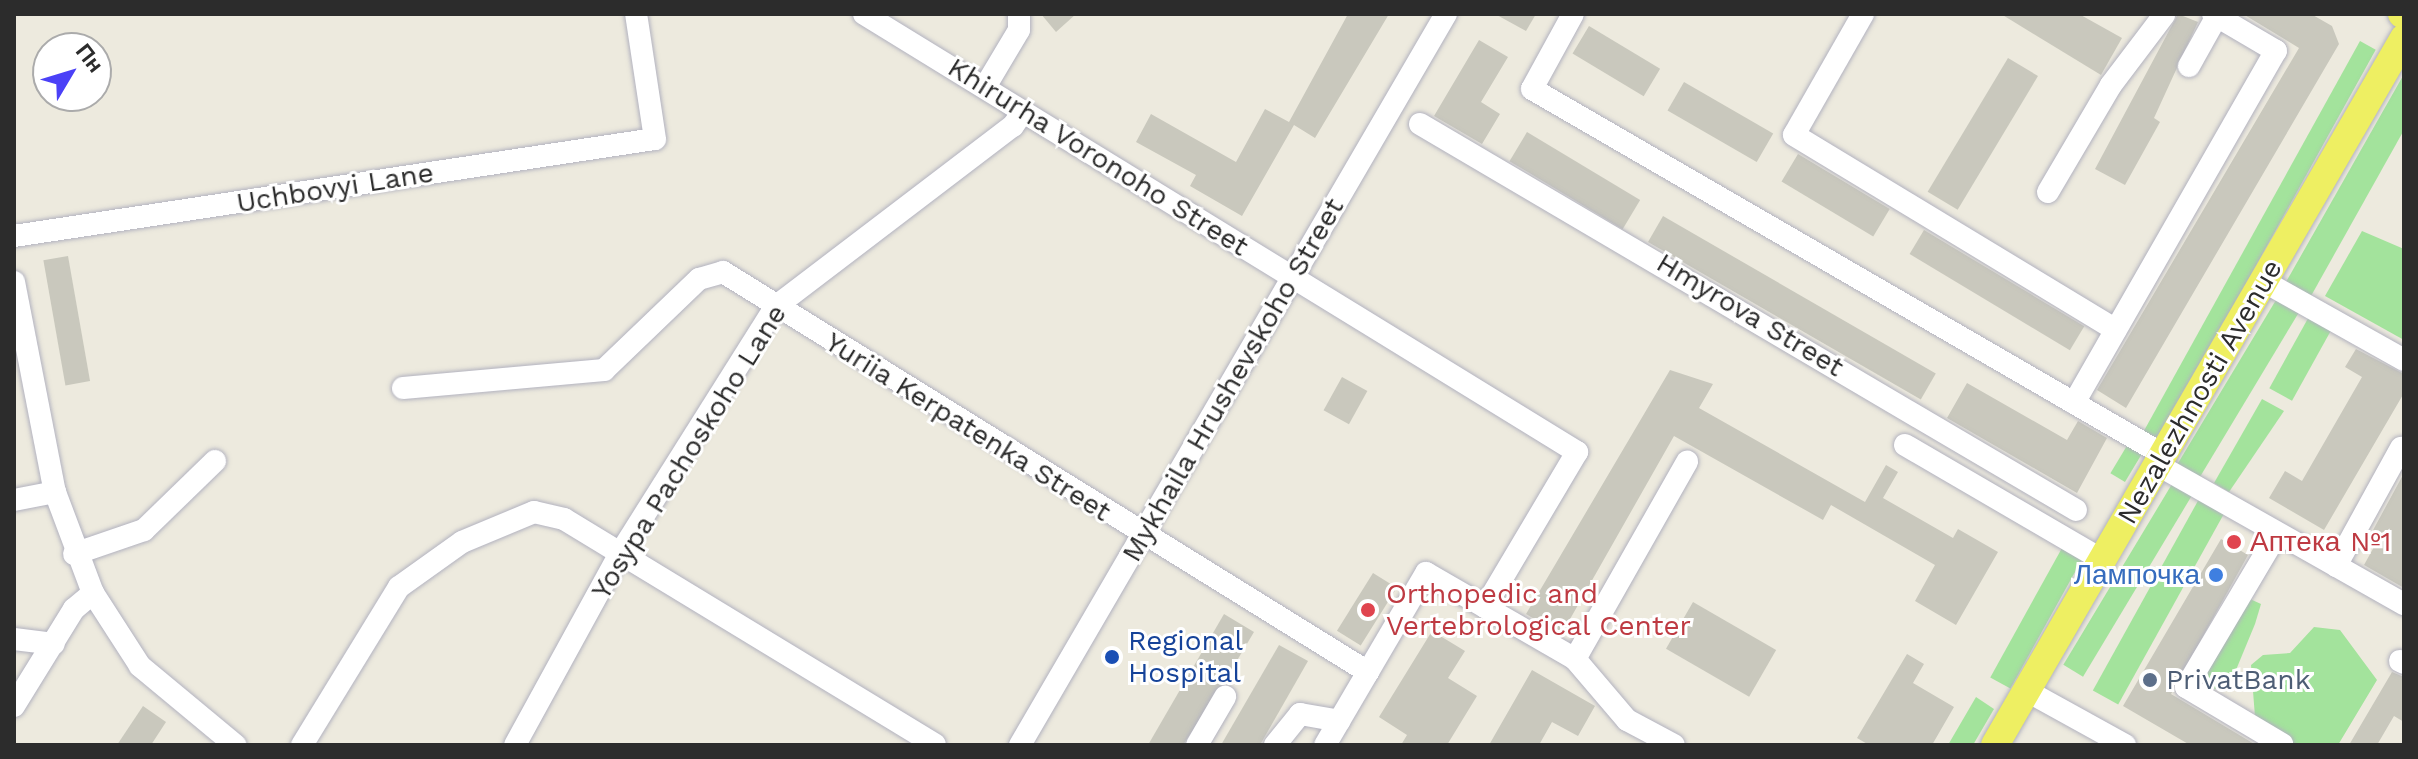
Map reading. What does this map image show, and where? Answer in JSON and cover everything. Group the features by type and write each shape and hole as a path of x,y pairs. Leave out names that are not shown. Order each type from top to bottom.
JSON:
{"main road":[{"name":"Nezalezhnosti Avenue","path":"1995,745 2404,38"}],"street":[{"name":"Uchbovyi Lane","path":"14,236 655,139 636,14"},
{"name":"Khirurha Voronoho Street","path":"864,14 1577,452 1485,607"},
{"path":"985,87 1019,30 1019,14"},
{"name":"Mykhaila Hrushevskoho Street","path":"1020,745 1446,14"},
{"path":"1573,14 1532,89 2074,403 2277,534 2404,604"},
{"path":"1863,14 1794,135 2116,330"},
{"path":"2048,192 2111,85 2164,14"},
{"path":"2074,403 2276,51 2215,15 2189,66"},
{"name":"Yosypa Pachoskoho Lane","path":"515,745 619,555 775,307 1013,126 1023,111"},
{"name":"Hmyrova Street","path":"1420,124 2076,510"},
{"name":"Yuriia Kerpatenka Street","path":"403,388 604,370 711,274 737,277 775,307 1368,672"},
{"path":"14,282 55,492 74,554 93,593 140,666 235,745"},
{"path":"2265,282 2404,360"},
{"path":"1905,445 2101,559"},
{"path":"2336,566 2401,448"},
{"path":"74,554 144,530 215,461"},
{"path":"1575,659 1687,462"},
{"path":"14,500 55,492"},
{"path":"310,742 377,615 417,572 462,542 516,515 549,513 935,745"},
{"path":"2277,534 2186,687 2282,744"},
{"path":"1325,745 1426,573 1575,659 1627,720 1674,745"},
{"path":"14,706 54,644 93,593"},
{"path":"14,639 54,644"},
{"path":"2027,691 2125,745"},
{"path":"1197,745 1225,697"},
{"path":"1275,745 1300,714 1339,721"}],"green space":[{"path":"2360,41 2376,50 2159,441 2143,432"},
{"path":"2404,74 2404,130 2311,296 2286,282"},
{"path":"2362,231 2404,249 2404,340 2325,296"},
{"path":"2279,295 2301,308 2199,478 2177,465"},
{"path":"2311,313 2334,326 2292,401 2269,388"},
{"path":"2262,399 2284,411 2229,492 2214,483"},
{"path":"2131,439 2146,448 2125,482 2110,473"},
{"path":"2172,484 2192,496 2083,677 2063,665"},
{"path":"2199,499 2224,513 2118,705 2093,691"},
{"path":"2062,548 2082,559 2010,689 1990,677"},
{"path":"2250,599 2261,604 2255,624 2231,682 2215,689 2202,677"},
{"path":"2314,627 2340,630 2377,680 2338,745 2292,745 2255,717 2251,665 2263,655 2290,653"},
{"path":"1976,697 1994,709 1973,745 1948,745"}],"building":[{"path":"1041,14 1076,14 1056,32"},
{"path":"1348,14 1389,14 1315,138 1294,125 1242,216 1190,186 1196,175 1136,142 1151,114 1236,162 1265,109 1289,122"},
{"path":"1495,14 1536,14 1526,31"},
{"path":"2001,14 2079,14 2122,38 2101,75"},
{"path":"2178,14 2198,22 2154,118 2160,122 2125,185 2095,169"},
{"path":"2243,14 2311,14 2332,26 2339,44 2126,408 2097,390 2299,48"},
{"path":"1589,26 1660,69 1644,96 1573,53"},
{"path":"1479,40 1508,57 1481,102 1500,114 1482,144 1434,116"},
{"path":"2008,58 2038,76 1958,210 1928,192"},
{"path":"1684,82 1773,134 1757,162 1668,111"},
{"path":"1527,132 1640,200 1623,229 1509,161"},
{"path":"1798,154 1890,209 1873,237 1782,181"},
{"path":"1663,216 1936,374 1921,399 1648,242"},
{"path":"1924,230 2084,326 2070,350 1910,254"},
{"path":"68,256 90,381 65,385 43,260"},
{"path":"2356,349 2404,374 2404,393 2324,530 2269,498 2285,471 2302,481 2362,377 2345,367"},
{"path":"1670,370 1713,384 1699,408 1865,502 1886,465 1898,472 1883,498 1953,538 1958,529 1998,552 1956,625 1915,601 1935,565 1831,505 1823,520 1674,436 1561,635 1526,614"},
{"path":"1342,377 1367,391 1349,424 1324,410"},
{"path":"1967,383 2067,440 2078,421 2107,438 2077,493 1947,418"},
{"path":"2404,473 2404,588 2364,565 2380,536 2372,532"},
{"path":"2221,539 2248,555 2171,694 2256,745 2190,745 2123,706"},
{"name":"Orthopedic and Vertebrological Center","path":"1373,573 1397,588 1361,646 1337,631"},
{"path":"1693,602 1776,650 1749,697 1666,649"},
{"path":"1224,614 1254,632 1183,745 1148,745"},
{"path":"1432,631 1465,651 1448,678 1477,696 1447,745 1401,745 1407,735 1379,717"},
{"path":"1279,645 1308,661 1260,745 1221,745"},
{"path":"1907,654 1924,664 1913,683 1954,707 1932,745 1869,745 1857,738"},
{"path":"1532,670 1595,706 1578,736 1552,722 1539,745 1489,745"},
{"path":"2392,672 2404,677 2404,722 2394,716 2377,745 2349,745"},
{"path":"143,706 166,722 151,745 117,745"}],"place":[{"name":"Аптека №1","path":"2234,542"},
{"name":"Лампочка","path":"2216,575"},
{"name":"Orthopedic and Vertebrological Center","path":"1368,610"},
{"name":"Regional Hospital","path":"1112,657"},
{"name":"PrivatBank","path":"2150,680"}]}
